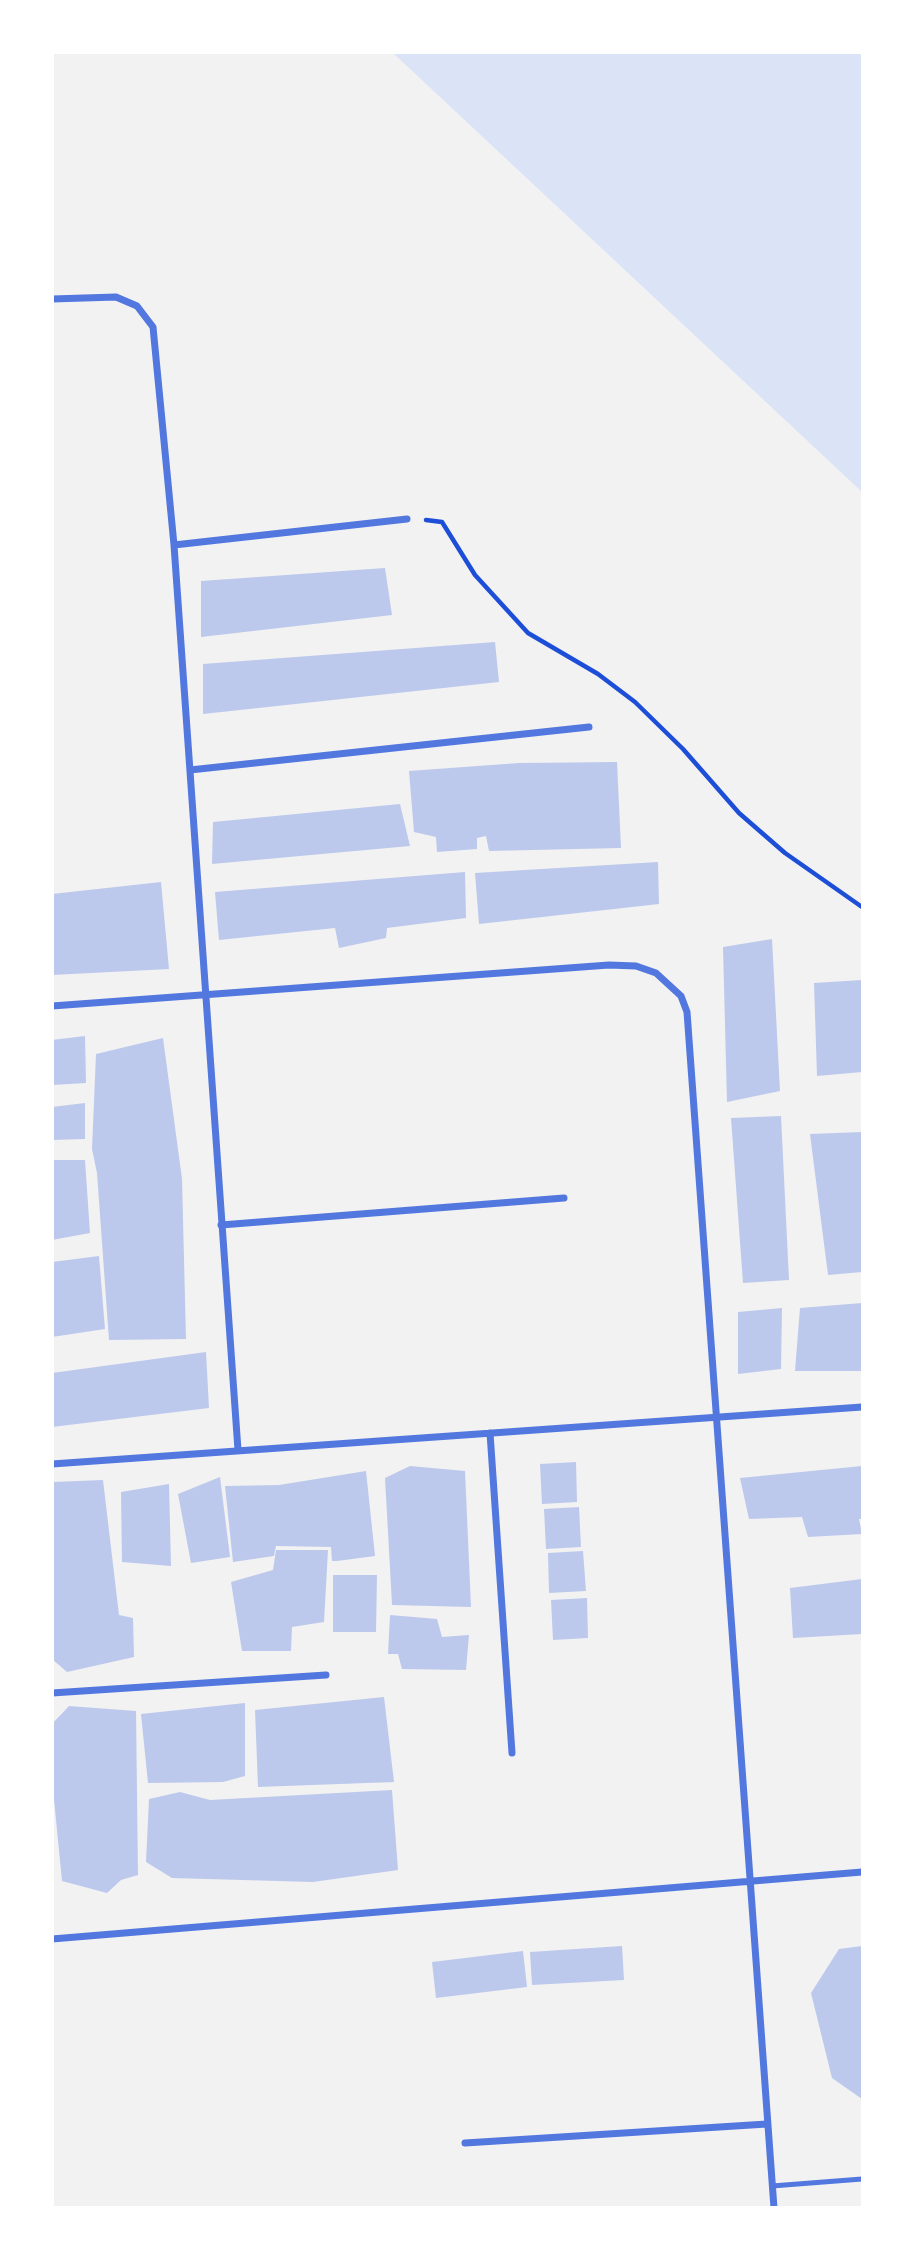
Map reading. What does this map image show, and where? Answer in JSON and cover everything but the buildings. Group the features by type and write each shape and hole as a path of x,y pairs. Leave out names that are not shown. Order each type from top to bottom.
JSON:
{"street":[{"path":"52,299 117,297 137,306 153,327 174,545 191,769 203,994 238,1450"},
{"path":"174,545 407,519"},
{"path":"191,769 589,727"},
{"path":"52,1006 609,965 636,966 656,973 681,996 687,1012 774,2207"},
{"path":"221,1225 564,1198"},
{"path":"52,1464 863,1407"},
{"path":"491,1433 512,1753"},
{"path":"52,1693 326,1675"},
{"path":"52,1939 863,1872"},
{"path":"465,2143 767,2124"}],"lane":[{"path":"772,2186 863,2179"}],"path":[{"path":"407,519 442,522 475,575 528,633 598,674 635,702 682,748 739,813 785,853 863,907"}],"shaded area":[{"path":"393,53 862,53 862,492"}]}
